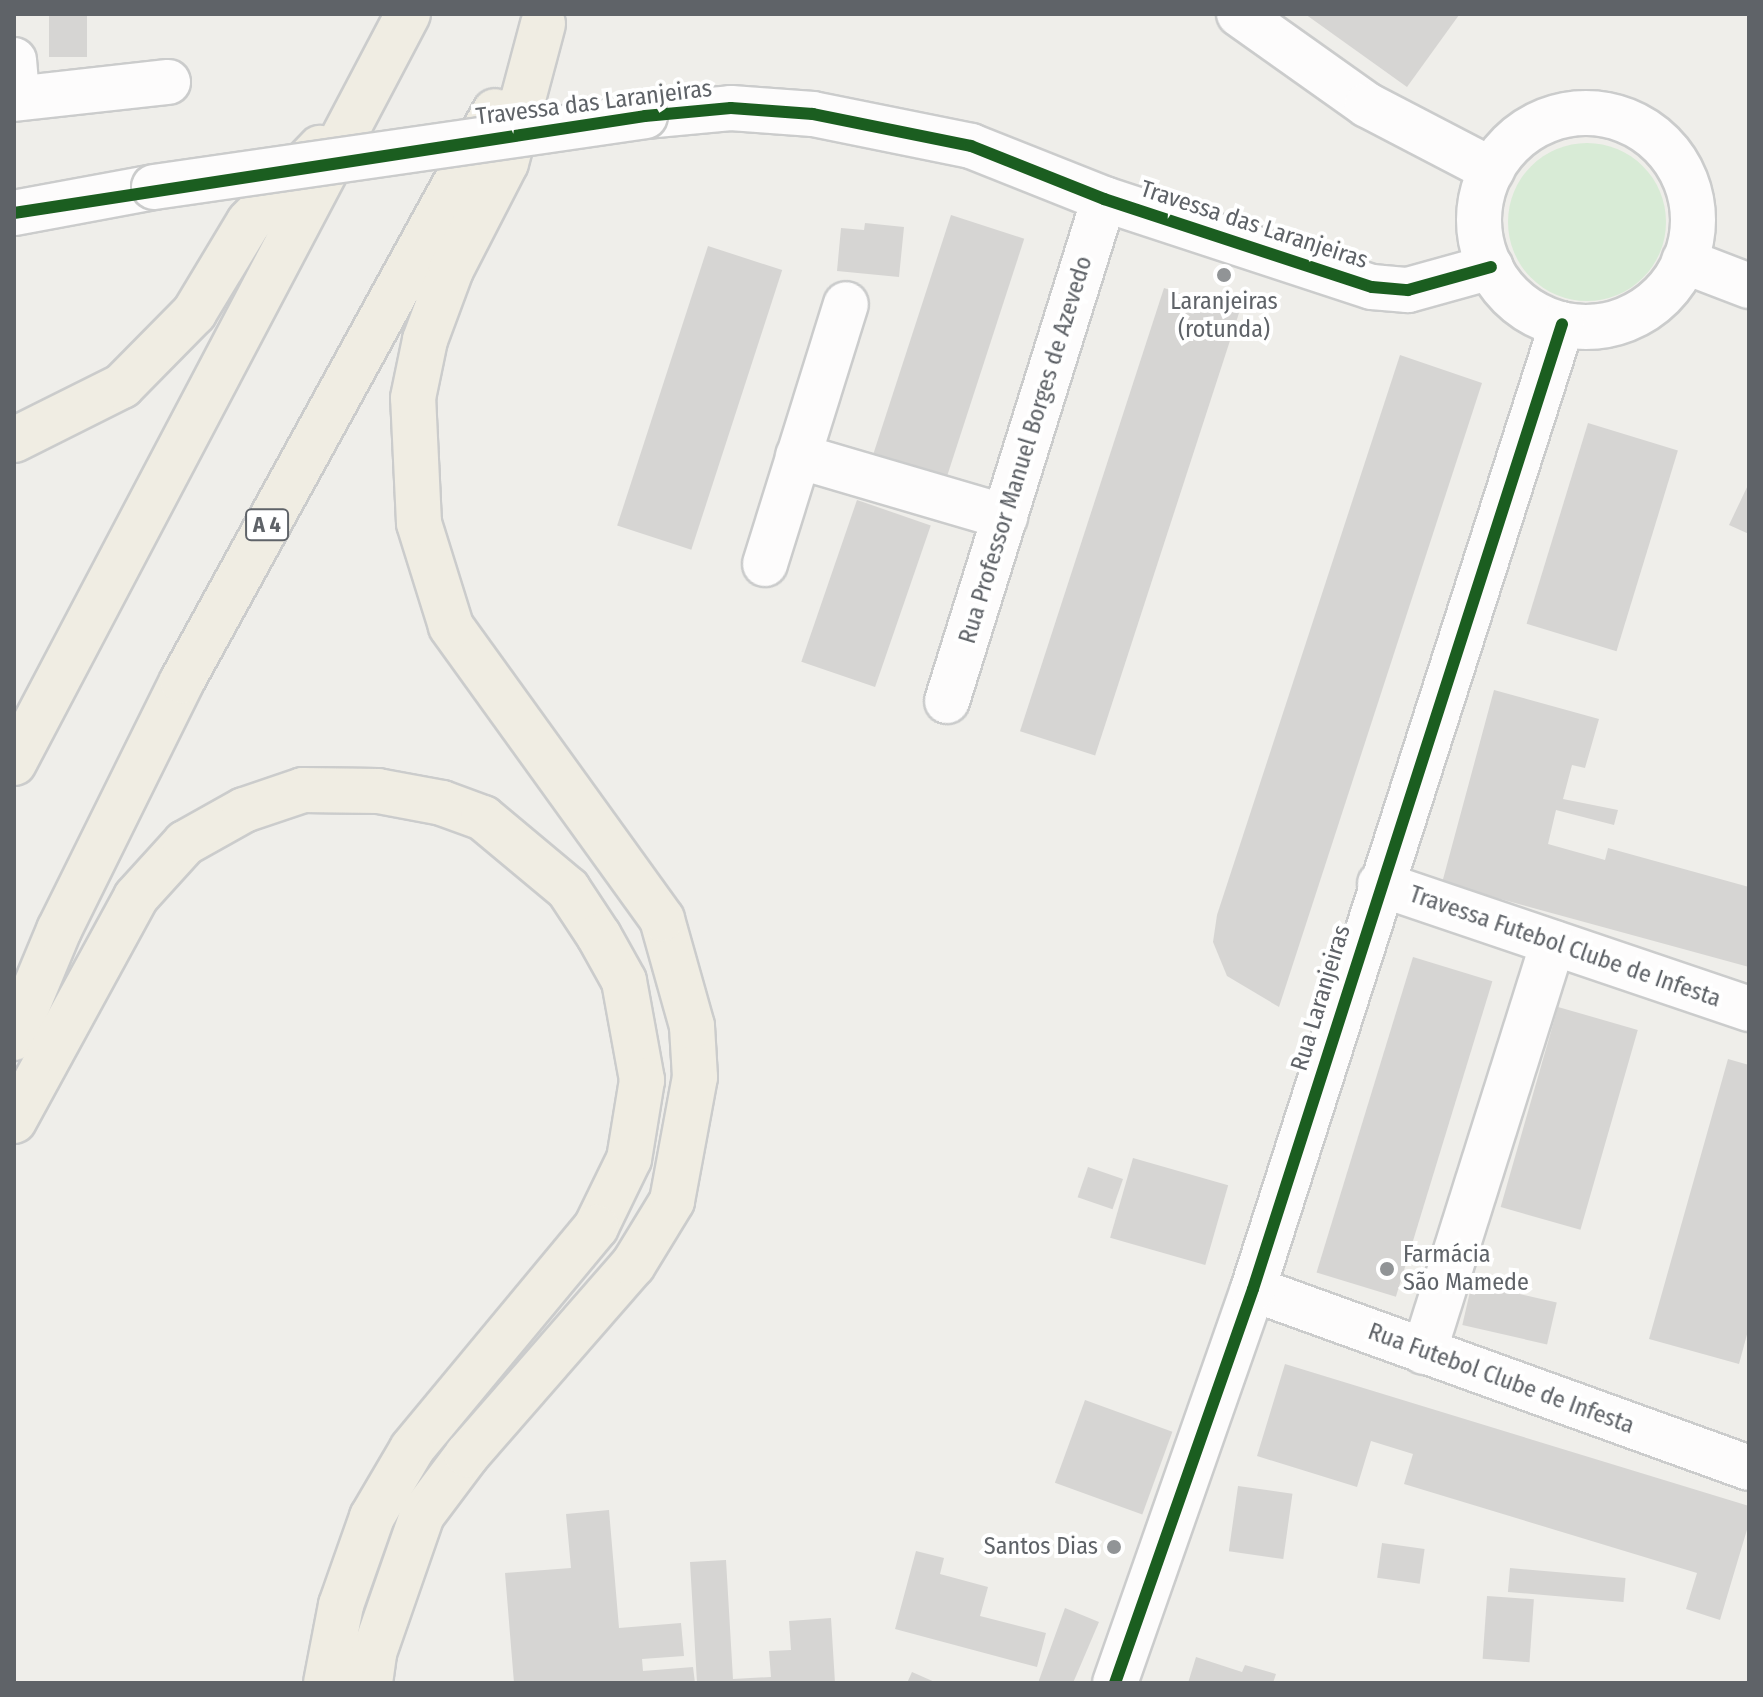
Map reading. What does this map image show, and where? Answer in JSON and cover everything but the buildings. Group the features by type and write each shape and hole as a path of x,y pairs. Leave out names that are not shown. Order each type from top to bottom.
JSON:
{"highway":[{"path":"14,763 366,100 408,14"},
{"path":"370,1683 374,1653 422,1515 467,1455 633,1265 672,1201 695,1077 692,1026 662,919 451,626 419,523 413,398 425,340 451,270 506,163 545,19"},
{"name":"A 4","path":"14,1038 59,930 182,681 545,19"},
{"path":"14,440 122,386 194,313 249,222 366,100"},
{"path":"14,1121 136,897 185,843 244,810 303,790 378,791 442,803 483,818 568,889 624,981 642,1080 629,1159 596,1227 412,1449 372,1517 341,1605 326,1683"}],"street":[{"path":"1239,14 1367,105 1492,170"},
{"path":"15,86 168,82"},
{"name":"Travessa das Laranjeiras","path":"14,213 154,187 645,116 731,108 813,114 971,146 1104,199 1372,287 1408,290 1491,267"},
{"path":"1593,112 1626,120 1655,137 1677,162 1691,196 1693,234 1684,261 1660,299 1629,319 1593,327 1562,324 1523,307 1491,267 1482,247 1479,213 1492,170 1504,151 1529,129 1560,115 1593,112"},
{"name":"Rua Professor Manuel Borges de Azevedo","path":"947,701 1104,199"},
{"path":"1684,261 1749,286"},
{"path":"765,564 846,304"},
{"name":"Rua Laranjeiras","path":"1115,1683 1253,1289 1380,884 1562,324"},
{"path":"798,456 1005,517"},
{"name":"Travessa Futebol Clube de Infesta","path":"1380,884 1749,1009"},
{"path":"1424,1352 1553,943"},
{"name":"Rua Futebol Clube de Infesta","path":"1253,1289 1749,1468"}],"green space":[{"path":"1587,143 1617,149 1643,166 1660,192 1666,222 1660,252 1643,278 1617,295 1587,301 1557,295 1531,278 1514,252 1508,222 1514,192 1531,166 1557,149"}],"cycle path":[{"path":"14,213 645,116 731,108 813,114 971,146 1104,199 1372,287 1408,290 1491,267"},
{"path":"1115,1683 1253,1289 1562,324"}],"place":[{"name":"Laranjeiras (rotunda)","path":"1224,275"},
{"name":"Farmácia São Mamede","path":"1387,1269"},
{"name":"Santos Dias","path":"1114,1547"}]}
